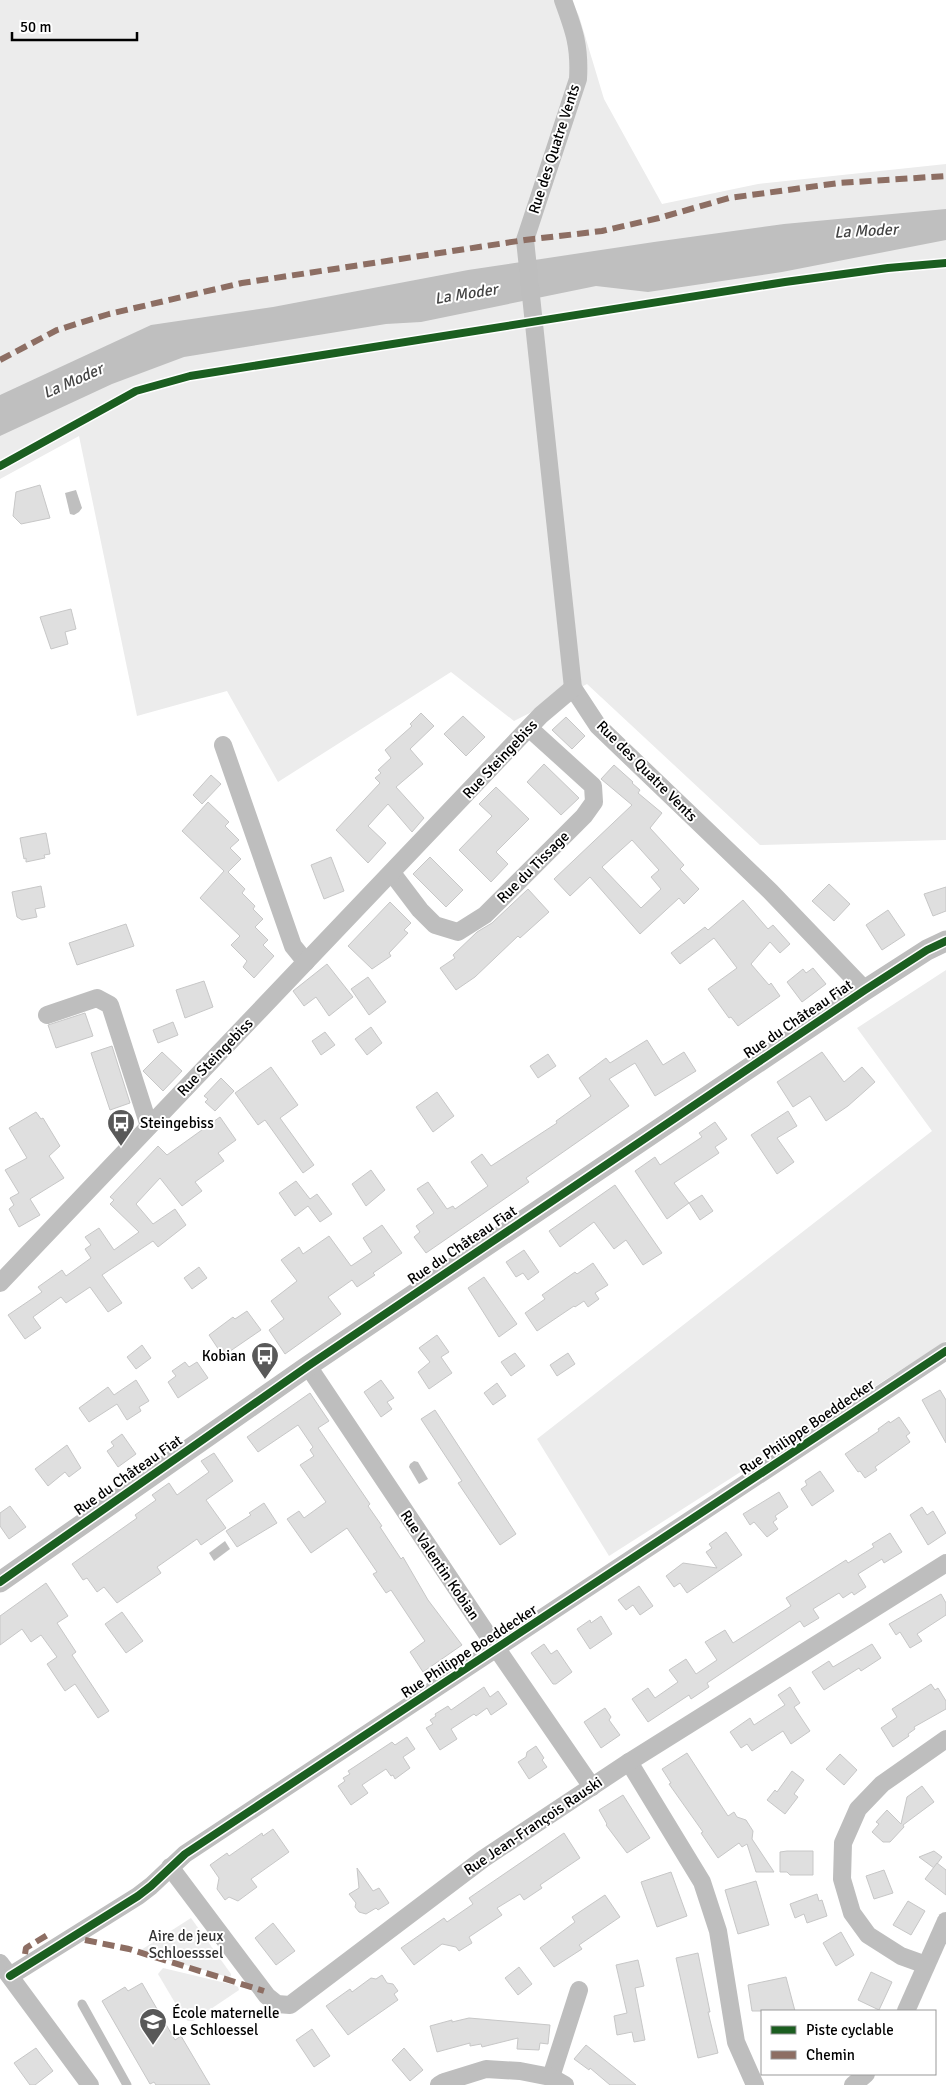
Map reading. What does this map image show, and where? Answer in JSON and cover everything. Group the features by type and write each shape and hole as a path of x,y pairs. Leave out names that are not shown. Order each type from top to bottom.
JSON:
{"street":[{"name":"Rue des Quatre Vents","path":"563,0 576,35 579,57 578,79 525,240 573,688 598,726 770,891 865,990"},
{"name":"Rue Steingebiss","path":"0,1283 529,728 573,688"},
{"name":"Rue du Tissage","path":"392,873 420,910 436,925 458,932 485,915 584,816 594,802 593,786 529,728"},
{"path":"223,745 293,946 306,962"},
{"name":"Rue du Château Fiat","path":"0,1582 308,1366 865,990 928,950 946,942"},
{"path":"47,1015 96,998 110,1004 150,1126"},
{"name":"Rue Philippe Boeddecker","path":"5,1969 52,1954 138,1896 185,1854 946,1351"},
{"name":"Rue Valentin Kobian","path":"308,1366 497,1649 592,1786"},
{"name":"Rue Jean-François Rauski","path":"170,1866 271,2000 277,2004 290,2005 457,1877 592,1786 946,1563"},
{"path":"926,1965 901,1956 868,1935 852,1913 842,1879 843,1844 858,1808 882,1784 946,1739"},
{"path":"629,1762 702,1882 718,1931 736,2042 755,2085"},
{"path":"906,2010 946,1921"},
{"path":"5,1969 90,2085"},
{"path":"439,2085 486,2069 520,2071 558,2081 579,1990"},
{"path":"854,2085 865,2075"}],"lane":[{"path":"82,2004 127,2085"}],"green space":[{"path":"0,0 571,0 579,16 604,99 662,204 758,184 946,164 946,840 760,845 587,684 514,721 451,672 278,782 227,691 137,716 79,436 0,479"},
{"path":"946,970 946,1341 609,1556 537,1439 932,1131 857,1028"},
{"name":"Aire de jeux Schloesssel","path":"191,1918 231,1976 228,1977 143,1953 141,1950"},
{"path":"163,1968 234,1985 239,1990 193,2021 188,2021 184,2018 158,1974"}],"water":[{"name":"La Moder","path":"946,209 946,240 782,272 648,292 596,286 421,322 386,324 184,357 112,384 0,436 0,395 151,325 273,307 468,270 654,242 784,224"},
{"path":"76,490 82,508 74,515 70,514 65,493"},
{"path":"414,1461 418,1462 428,1479 419,1484 409,1467"},
{"path":"225,1541 230,1549 214,1561 209,1553"}],"building":[{"path":"40,485 50,518 21,524 13,516 16,492"},
{"path":"71,609 76,629 65,632 68,644 51,649 40,617"},
{"path":"421,713 434,726 410,749 423,764 396,787 424,818 412,832 388,804 368,826 386,843 368,863 336,830 380,783 375,778 381,773 378,770 391,758 385,750 412,726 410,724"},
{"path":"463,716 485,737 466,756 444,734"},
{"path":"566,717 585,736 572,749 552,730"},
{"path":"544,764 579,798 561,815 527,782"},
{"path":"614,765 640,790 638,793 662,813 650,828 684,865 680,869 699,889 684,904 679,898 640,934 590,877 570,896 554,879 632,805 601,779","holes":["632,840 659,870 651,877 661,889 641,908 602,867"]},
{"path":"211,775 221,784 202,804 193,795"},
{"path":"496,787 529,819 496,852 508,864 491,882 459,850 492,816 479,804"},
{"path":"208,802 229,822 225,826 239,840 230,848 241,859 228,872 245,889 242,893 255,906 253,909 263,919 255,927 268,940 263,945 274,956 254,978 243,967 247,961 231,945 240,936 200,898 224,871 182,831"},
{"path":"46,833 50,854 44,855 45,858 26,862 20,838"},
{"path":"331,857 344,891 324,899 311,865"},
{"path":"430,857 463,890 446,907 413,874"},
{"path":"829,884 850,904 834,921 812,901"},
{"path":"41,886 45,907 35,909 37,917 22,920 17,917 12,892"},
{"path":"946,887 946,911 933,916 924,894"},
{"path":"528,889 549,912 520,938 518,936 475,977 456,990 440,968 455,958 453,955 477,932 492,923"},
{"path":"743,900 768,929 773,925 790,944 780,953 770,942 751,964 769,985 771,983 780,996 738,1026 731,1017 729,1018 708,989 737,968 714,938 680,964 671,953 705,927 708,930"},
{"path":"390,902 411,923 404,930 408,933 389,953 391,956 372,969 348,946"},
{"path":"888,910 905,935 882,950 866,925"},
{"path":"126,924 134,946 77,965 69,943"},
{"path":"327,964 353,997 329,1016 316,997 304,1006 293,991"},
{"path":"813,968 826,984 802,1002 787,982 803,969 806,973"},
{"path":"368,977 386,1002 369,1015 351,989"},
{"path":"204,981 213,1007 185,1018 176,990"},
{"path":"85,1013 93,1036 56,1048 48,1025"},
{"path":"173,1022 178,1035 158,1043 153,1030"},
{"path":"371,1027 382,1043 367,1055 355,1039"},
{"path":"325,1032 335,1045 321,1055 312,1041"},
{"path":"647,1040 663,1065 684,1052 696,1071 655,1096 635,1063 609,1079 629,1106 526,1178 529,1182 426,1253 414,1237 420,1232 416,1226 434,1213 417,1189 428,1182 447,1209 453,1206 455,1209 488,1186 471,1162 482,1154 491,1166 557,1123 556,1121 591,1096 579,1078 606,1058 610,1063"},
{"path":"112,1046 130,1103 110,1110 91,1053"},
{"path":"162,1052 182,1071 163,1091 143,1071"},
{"path":"822,1052 844,1082 862,1067 875,1082 848,1106 826,1121 810,1096 793,1107 777,1082"},
{"path":"548,1054 556,1066 538,1078 530,1066"},
{"path":"271,1067 298,1105 280,1118 314,1165 303,1173 265,1120 258,1125 235,1093"},
{"path":"221,1078 234,1091 215,1111 205,1102 208,1099 204,1096"},
{"path":"437,1092 454,1116 433,1132 416,1107"},
{"path":"788,1111 797,1126 777,1138 794,1162 777,1174 751,1135"},
{"path":"36,1112 41,1119 43,1118 60,1146 49,1156 64,1178 30,1199 40,1215 19,1227 9,1209 14,1205 10,1198 19,1193 5,1170 27,1158 9,1128"},
{"path":"220,1117 236,1140 218,1153 224,1161 195,1182 202,1191 182,1206 160,1178 136,1204 153,1224 175,1209 186,1225 158,1247 153,1241 102,1275 122,1303 108,1312 90,1287 66,1303 61,1297 33,1317 41,1328 25,1339 8,1315 42,1292 38,1287 62,1270 66,1276 91,1258 85,1249 91,1245 85,1237 99,1228 114,1250 139,1232 110,1204 114,1200 110,1197 158,1146 167,1155"},
{"path":"715,1122 727,1139 715,1147 719,1153 674,1183 689,1203 667,1219 635,1171 655,1157 660,1165 702,1137 699,1133"},
{"path":"371,1170 385,1190 366,1206 352,1184"},
{"path":"296,1181 310,1199 317,1194 332,1214 320,1222 308,1206 295,1216 279,1193"},
{"path":"615,1185 662,1253 643,1265 626,1240 614,1249 594,1222 560,1247 549,1231"},
{"path":"702,1195 713,1211 700,1220 689,1203"},
{"path":"382,1225 402,1253 373,1273 375,1275 357,1287 352,1280 328,1297 341,1314 285,1354 269,1330 284,1319 271,1301 297,1281 281,1260 299,1247 303,1254 329,1236 351,1266 372,1252 363,1238"},
{"path":"524,1250 539,1272 528,1280 523,1273 516,1277 506,1262"},
{"path":"593,1263 608,1285 595,1293 599,1299 588,1307 584,1301 574,1306 537,1331 525,1313 545,1299 542,1295 575,1272 577,1274"},
{"path":"199,1267 207,1278 192,1289 184,1278"},
{"path":"484,1277 517,1324 499,1337 468,1288"},
{"path":"247,1311 261,1330 223,1356 209,1335 233,1317 235,1319"},
{"path":"437,1335 449,1352 441,1357 452,1373 429,1389 418,1372 430,1362 419,1348"},
{"path":"142,1345 151,1358 136,1369 127,1357"},
{"path":"515,1353 525,1366 511,1376 501,1362"},
{"path":"568,1353 575,1364 557,1376 550,1365"},
{"path":"185,1362 189,1367 197,1362 208,1378 178,1398 168,1382 176,1376 172,1371"},
{"path":"136,1380 149,1401 139,1407 141,1411 127,1420 117,1404 89,1422 79,1408 108,1387 114,1395"},
{"path":"381,1380 394,1398 387,1402 392,1409 381,1417 364,1392"},
{"path":"497,1383 506,1396 493,1405 484,1393"},
{"path":"940,1390 946,1400 946,1443 922,1400"},
{"path":"310,1393 329,1421 318,1428 370,1504 368,1506 382,1526 380,1527 401,1559 403,1557 428,1600 462,1645 423,1672 410,1652 425,1641 391,1590 386,1593 373,1574 377,1572 347,1528 311,1553 287,1519 299,1511 304,1518 326,1502 300,1465 314,1456 310,1450 313,1447 298,1425 258,1452 247,1437"},
{"path":"435,1410 516,1534 500,1545 458,1483 462,1481 421,1419"},
{"path":"899,1417 910,1433 906,1436 910,1442 875,1467 877,1470 865,1478 860,1471 858,1472 845,1454 879,1431 878,1429 889,1421 890,1423"},
{"path":"122,1434 136,1454 118,1467 107,1451 114,1446 111,1442"},
{"path":"67,1445 81,1468 69,1477 65,1472 48,1486 35,1469"},
{"path":"214,1453 233,1481 206,1500 226,1528 201,1545 197,1539 157,1567 161,1573 117,1603 104,1587 97,1592 87,1578 83,1580 72,1564 137,1518 135,1515 156,1500 152,1495 169,1483 177,1495 209,1472 201,1461"},
{"path":"820,1471 834,1491 812,1506 801,1489 807,1485 805,1481"},
{"path":"779,1492 788,1507 775,1516 777,1519 773,1522 778,1529 767,1537 754,1522 750,1525 743,1514"},
{"path":"264,1503 277,1523 237,1547 226,1531 251,1515 249,1513"},
{"path":"10,1506 26,1527 9,1539 0,1526 0,1513"},
{"path":"922,1507 927,1515 933,1511 946,1533 928,1545 910,1515"},
{"path":"726,1532 742,1555 687,1593 680,1583 674,1587 666,1576 683,1563 717,1568 706,1552 712,1548 709,1544"},
{"path":"890,1533 902,1552 884,1563 882,1559 858,1574 866,1587 854,1595 852,1592 843,1598 839,1593 813,1609 819,1618 804,1627 800,1621 707,1683 709,1687 691,1699 689,1695 648,1722 632,1699 648,1688 655,1698 678,1682 669,1670 686,1659 696,1674 717,1660 705,1642 725,1630 733,1643 791,1606 786,1598 846,1560 848,1563 874,1547 872,1544"},
{"path":"46,1583 68,1616 57,1623 76,1652 72,1655 109,1711 98,1718 75,1684 65,1691 47,1664 57,1657 41,1635 31,1642 22,1629 0,1645 0,1616"},
{"path":"639,1586 653,1606 640,1615 633,1605 626,1610 618,1600"},
{"path":"941,1594 946,1603 946,1615 917,1634 922,1641 910,1648 900,1632 896,1635 889,1624"},
{"path":"122,1612 143,1641 126,1653 105,1624"},
{"path":"601,1616 612,1634 590,1649 577,1629 590,1620 591,1623"},
{"path":"544,1644 551,1654 557,1650 572,1672 556,1684 553,1684 531,1653"},
{"path":"872,1644 881,1658 861,1671 859,1668 824,1690 812,1672 829,1661 833,1667"},
{"path":"931,1684 935,1690 938,1688 946,1701 946,1709 914,1727 915,1729 908,1734 909,1736 893,1747 881,1728 897,1717 892,1709"},
{"path":"484,1687 490,1697 498,1691 507,1704 491,1715 487,1708 451,1729 457,1739 440,1750 426,1728 433,1724 430,1720 436,1716 435,1714 448,1706 451,1710"},
{"path":"790,1687 800,1703 794,1707 810,1731 791,1744 783,1731 752,1751 747,1744 741,1748 730,1732 750,1718 754,1725 785,1705 778,1695"},
{"path":"605,1708 611,1717 609,1720 620,1735 601,1748 584,1722"},
{"path":"407,1737 415,1749 403,1757 410,1768 395,1779 386,1769 362,1785 368,1793 351,1805 338,1786 345,1781 343,1778 350,1774 348,1771 392,1742 395,1745"},
{"path":"536,1746 544,1758 542,1760 547,1767 529,1779 518,1762 526,1757 527,1752"},
{"path":"687,1753 728,1816 734,1812 737,1817 746,1820 753,1831 752,1839 774,1872 756,1872 747,1844 742,1847 739,1843 718,1858 701,1833 703,1832 669,1784 671,1783 662,1769"},
{"path":"840,1754 857,1770 844,1785 826,1769"},
{"path":"792,1771 804,1780 794,1794 798,1797 785,1814 767,1800 775,1790 777,1792"},
{"path":"922,1786 934,1802 903,1825 904,1827 890,1842 883,1842 872,1832 879,1824 876,1822 887,1810 901,1824 907,1797"},
{"path":"623,1795 650,1838 627,1853 606,1825 599,1810"},
{"path":"273,1829 289,1852 251,1879 257,1887 238,1901 229,1897 225,1900 217,1889 219,1878 210,1865 227,1853 229,1856 262,1833 263,1836"},
{"path":"564,1833 580,1858 540,1885 542,1888 524,1900 520,1894 497,1908 502,1915 469,1937 472,1943 459,1951 456,1947 442,1944 414,1965 401,1948 444,1918 447,1922 473,1904 469,1898"},
{"path":"813,1851 813,1875 790,1875 787,1872 780,1872 780,1852"},
{"path":"934,1851 942,1857 934,1868 919,1857"},
{"path":"937,1863 946,1870 946,1895 925,1879"},
{"path":"357,1868 373,1891 379,1888 389,1903 378,1910 376,1908 366,1914 359,1912 355,1907 356,1903 349,1894 359,1888"},
{"path":"884,1870 893,1893 874,1899 866,1876"},
{"path":"671,1872 687,1916 657,1927 641,1882"},
{"path":"756,1881 769,1925 738,1934 725,1890"},
{"path":"817,1894 819,1901 822,1900 827,1916 807,1923 804,1914 795,1918 790,1904"},
{"path":"605,1895 620,1917 579,1945 582,1949 554,1967 540,1948 575,1922 572,1917"},
{"path":"908,1901 925,1911 911,1935 893,1925"},
{"path":"273,1923 295,1951 276,1965 255,1938"},
{"path":"841,1932 854,1955 836,1966 823,1943"},
{"path":"698,1953 710,2012 708,2012 718,2053 698,2058 676,1958"},
{"path":"638,1960 644,1986 635,1988 645,2040 634,2042 632,2032 617,2035 614,2016 627,2013 616,1965"},
{"path":"519,1967 532,1984 518,1995 505,1978"},
{"path":"871,1972 892,1982 879,2010 858,2000"},
{"path":"382,1975 387,1983 393,1984 398,1991 394,1994 398,2000 348,2035 326,2006 350,1989 352,1992 371,1978 376,1979"},
{"path":"786,1977 795,2010 752,2011 748,1985"},
{"name":"École maternelle Le Schloessel","path":"142,1983 175,2040 181,2036 210,2085 156,2085 154,2082 150,2084 102,2001 125,1987 128,1991"},
{"path":"469,2018 550,2025 548,2044 540,2043 539,2050 517,2049 518,2038 482,2047 481,2044 470,2046 470,2043 437,2052 430,2026"},
{"path":"312,2029 330,2056 314,2067 296,2040"},
{"path":"586,2045 636,2085 610,2085 590,2068 589,2070 574,2059"},
{"path":"36,2048 53,2071 35,2085 30,2085 14,2063"},
{"path":"404,2048 423,2070 410,2081 392,2060"}],"marked path":[{"path":"0,360 57,330 109,314 242,283 525,240 602,231 659,218 729,198 839,183 946,176"},
{"path":"25,1954 26,1948 49,1934"},
{"path":"85,1940 129,1949 264,1991"}],"cycle path":[{"path":"0,466 136,391 190,376 785,282 888,268 946,263"},
{"path":"0,1582 308,1366 865,990 927,950 946,941"},
{"path":"10,1976 138,1896 185,1854 946,1351"}],"place":[{"name":"Steingebiss","path":"121,1147"},
{"name":"Kobian","path":"265,1380"},
{"name":"École maternelle Le Schloessel","path":"153,2046"}]}
